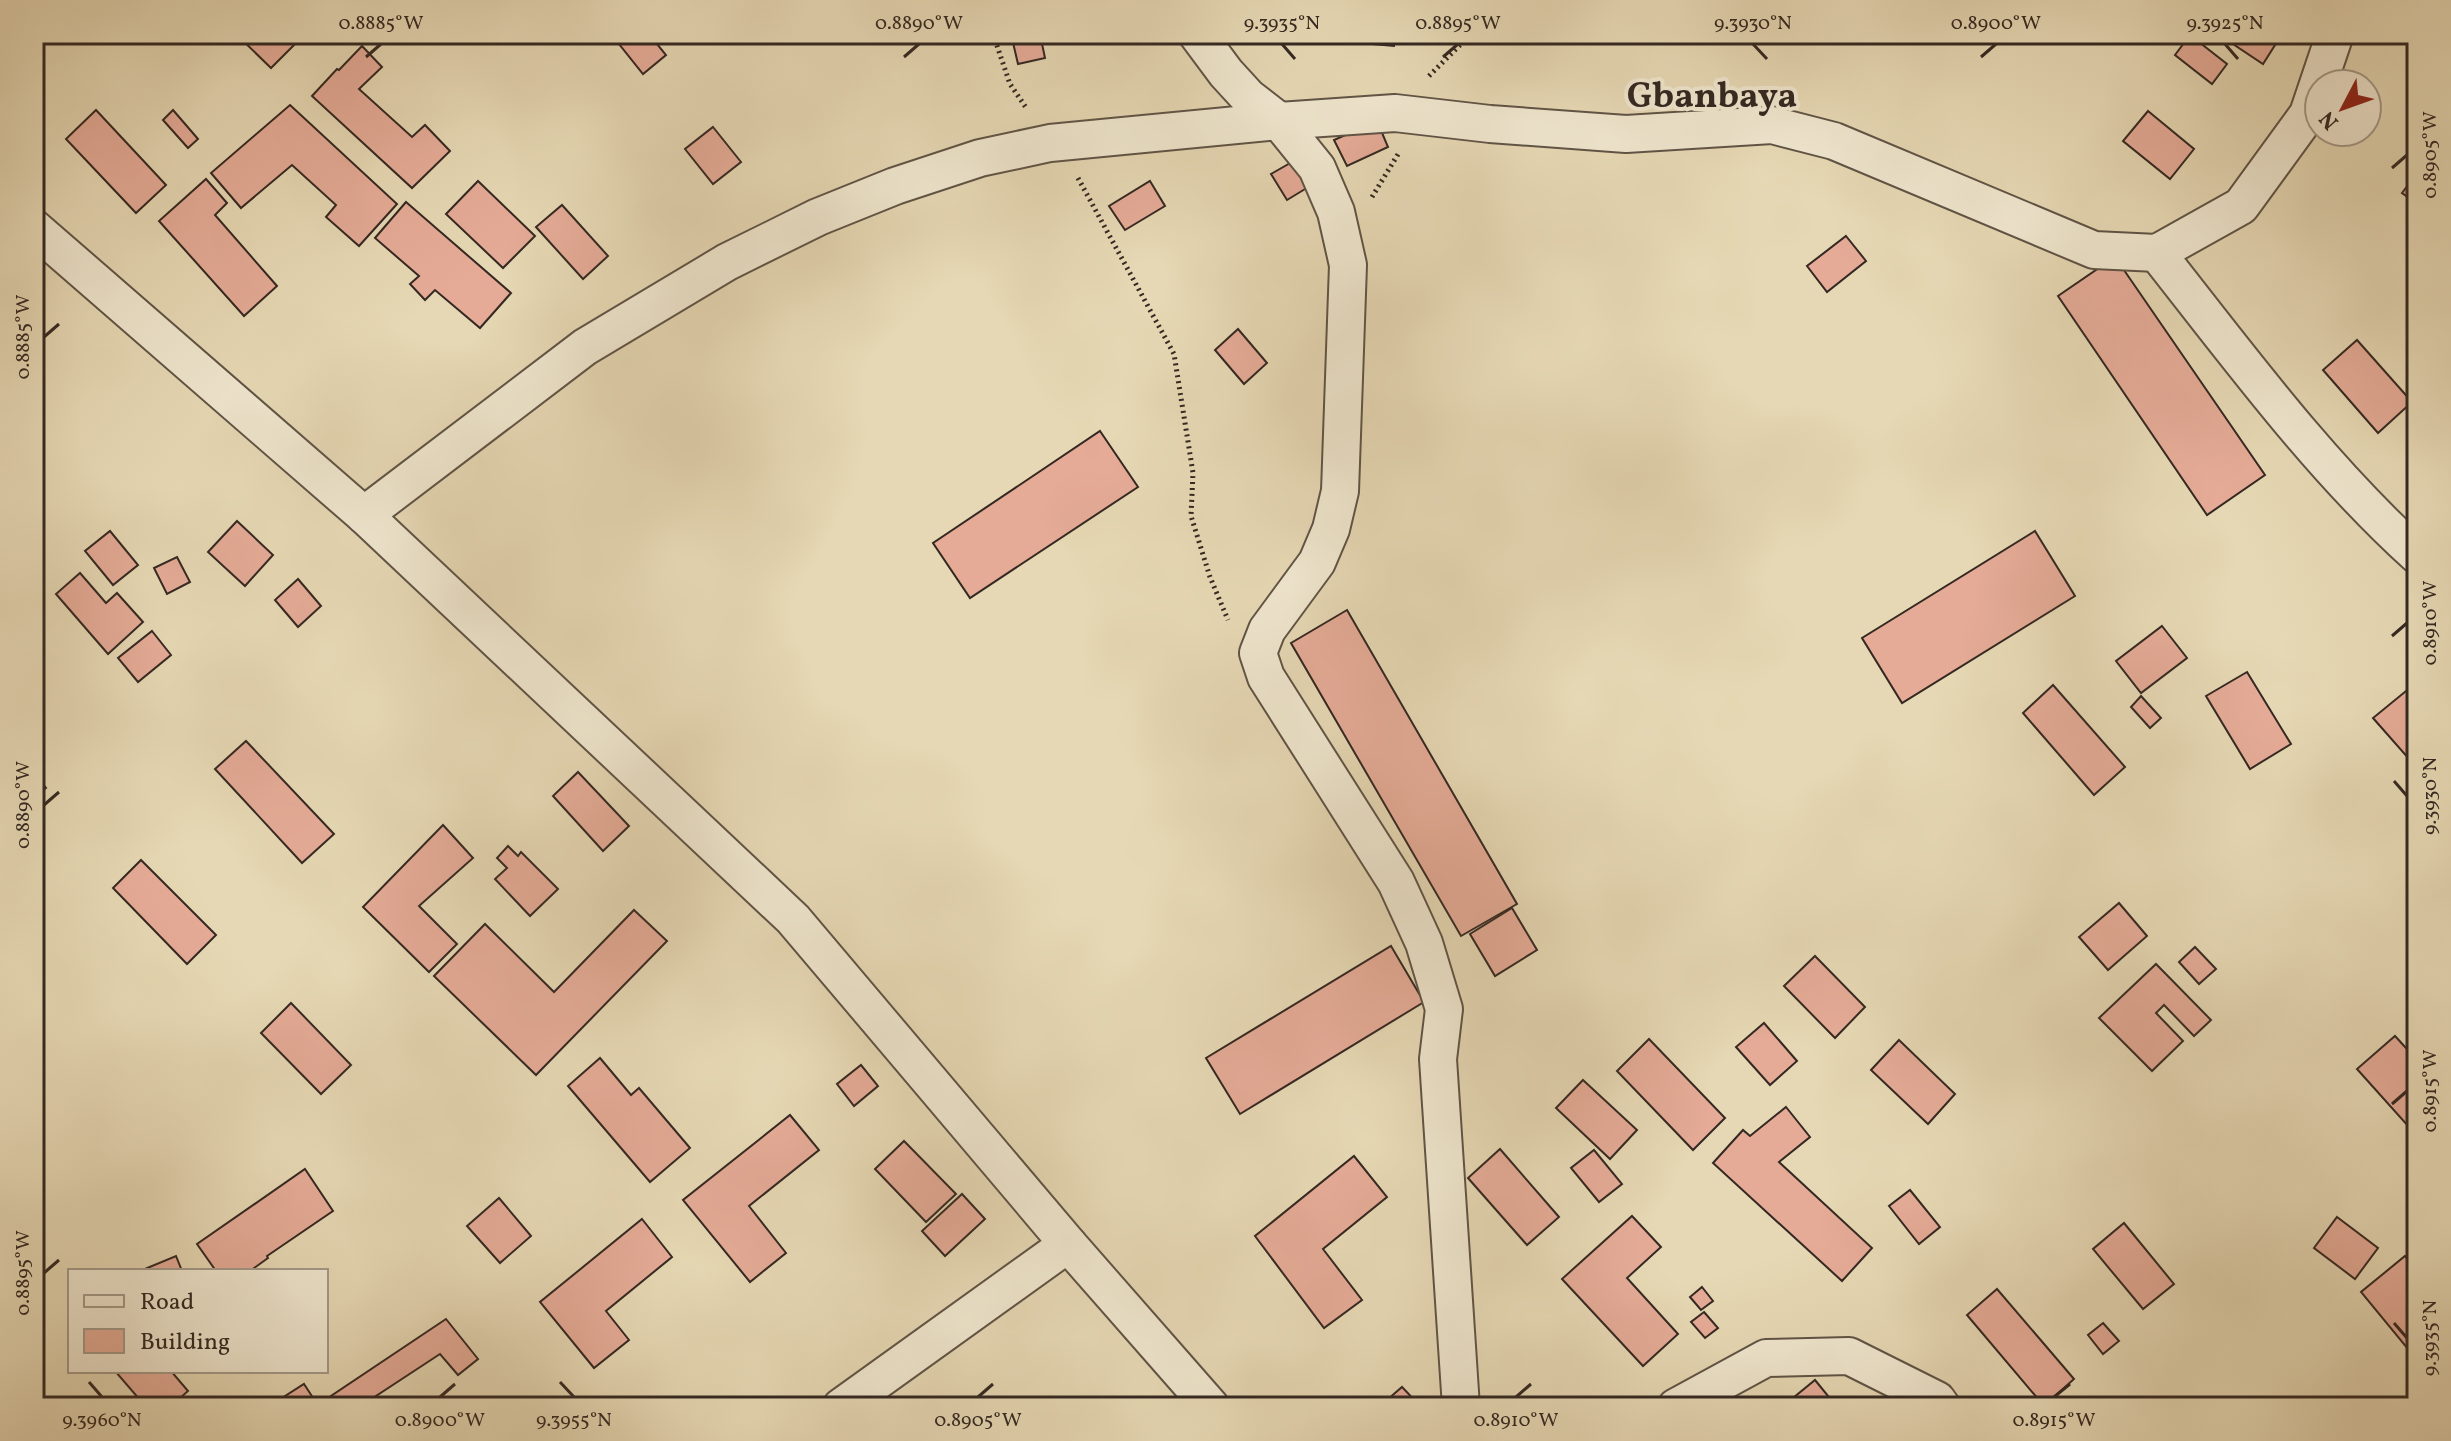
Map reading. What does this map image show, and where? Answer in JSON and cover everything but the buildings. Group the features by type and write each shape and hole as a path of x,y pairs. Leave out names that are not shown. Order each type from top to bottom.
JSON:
{"street":[{"path":"1197,34 1248,97 1279,121 1317,168 1336,212 1348,265 1340,491 1331,529 1317,562 1267,630 1258,653 1266,677 1396,882 1424,943 1444,1009 1438,1059 1461,1407"},
{"path":"364,515 585,347 727,262 818,217 895,186 980,158 1050,143 1395,113 1626,134 1772,125 1834,141 2094,250 2157,253 2241,206 2308,114 2335,34"},
{"path":"34,228 364,515 793,919 1068,1244 1211,1407"},
{"path":"2157,253 2360,501 2417,555"},
{"path":"841,1407 1068,1244"},
{"path":"1676,1407 1766,1358 1849,1356 1937,1400 1942,1407"}],"path":[{"path":"993,34 1010,84 1050,143 1069,164 1102,218 1174,354 1193,473 1191,516 1210,577 1231,628 1258,653"}],"district":[{"name":"Gbanbaya","path":"1712,98"}]}
